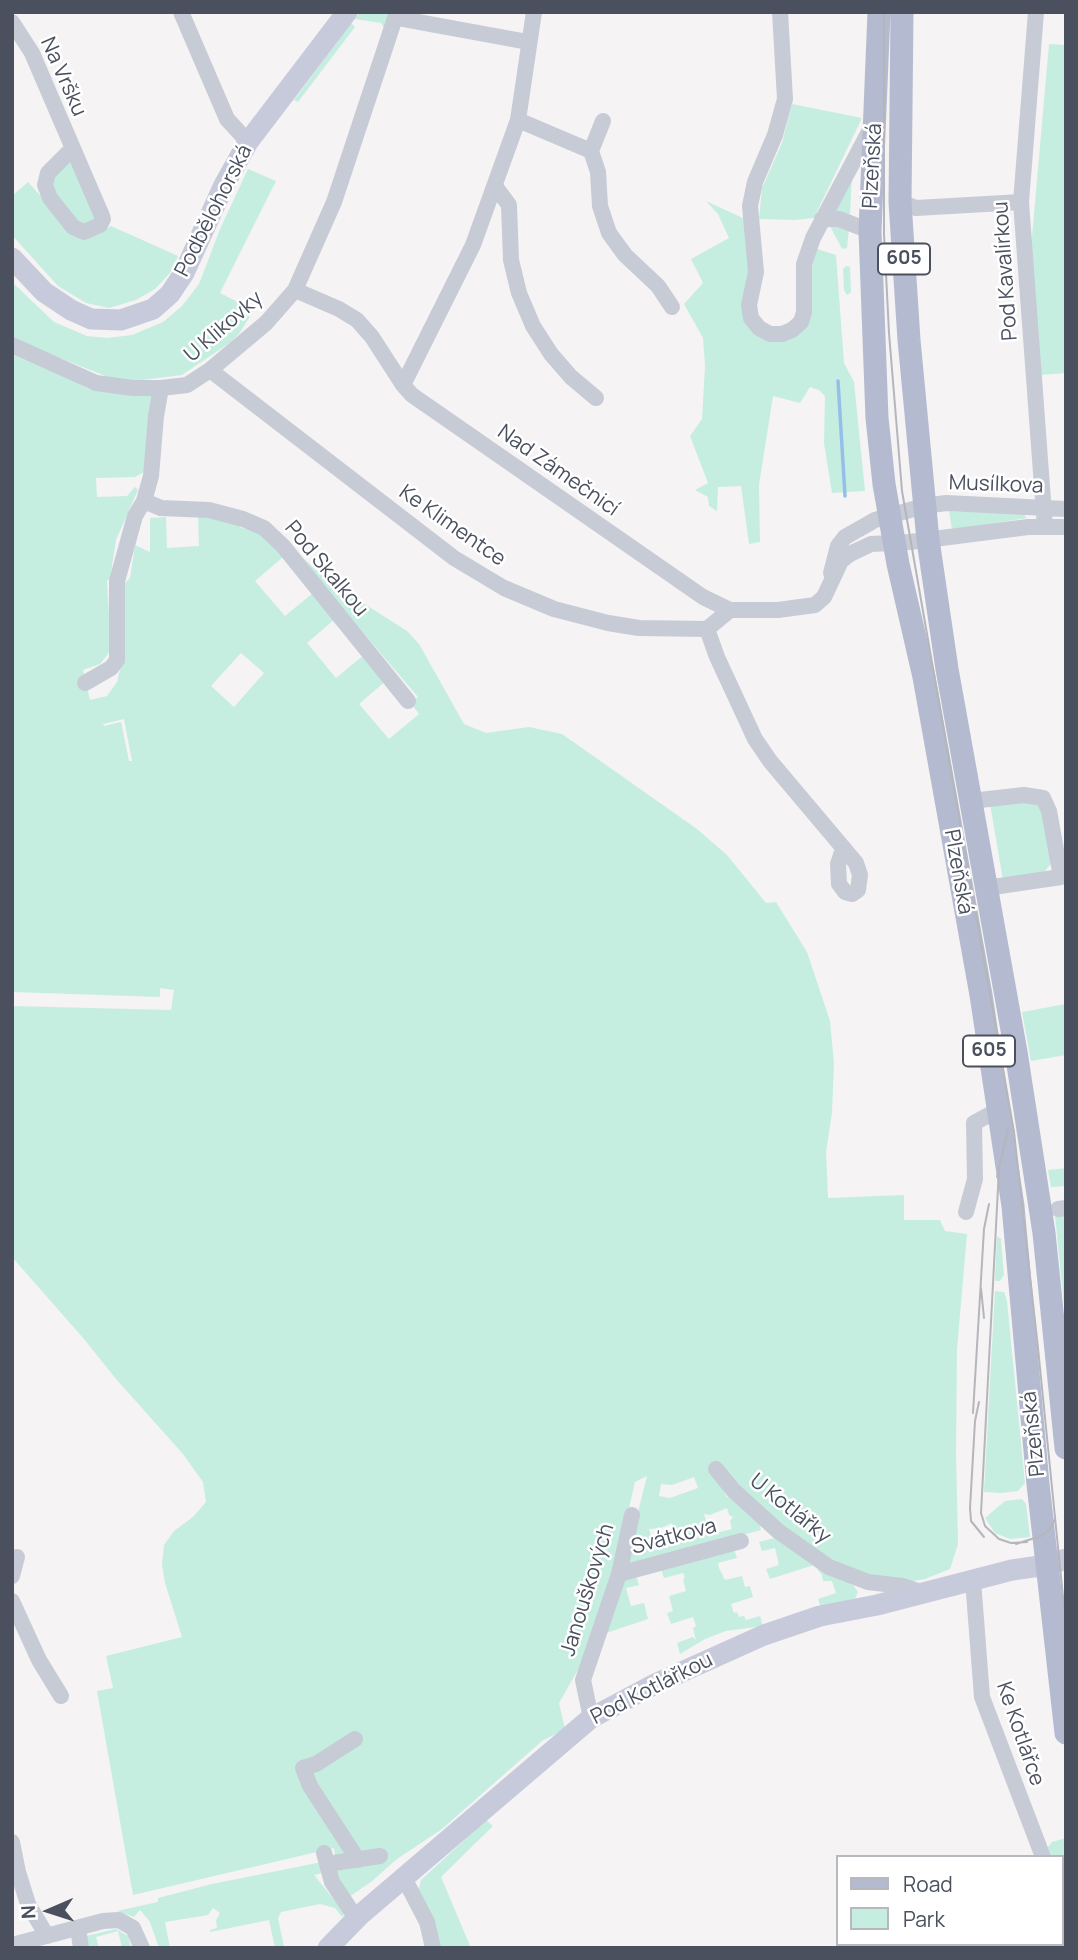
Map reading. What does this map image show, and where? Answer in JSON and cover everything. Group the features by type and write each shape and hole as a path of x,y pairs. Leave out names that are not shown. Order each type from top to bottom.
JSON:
{"main road":[{"name":"Plzeňská","path":"879,12 870,231 877,418 889,516 924,677 981,995 1013,1206 1057,1562 1066,1734"},
{"name":"Plzeňská","path":"902,12 900,202 909,340 928,540 947,669 1044,1233 1066,1448"}],"street":[{"path":"181,12 227,119 248,142"},
{"name":"Podbělohorská","path":"12,258 44,292 82,315 111,321 143,314 162,302 180,279 224,185 248,142 347,12"},
{"path":"403,385 473,245 495,186 518,120 534,12"},
{"path":"780,12 785,99 775,135 755,182 750,206 756,272 749,305 751,318 759,328 770,334 782,334 801,322 804,312 804,264 822,219 876,120"},
{"name":"Pod Kavalírkou","path":"1036,12 1021,202 1045,527"},
{"path":"397,15 528,42"},
{"name":"U Klikovky","path":"12,345 96,383 133,388 161,388 187,385 210,370 266,323 295,290 334,202 397,15"},
{"name":"Na Vršku","path":"12,22 32,53 103,219 96,229 84,232 73,227 50,198 45,185 48,173 72,149"},
{"path":"518,120 591,151"},
{"path":"603,121 591,151 598,172 600,206 609,233 625,256 658,286 672,307"},
{"path":"495,186 509,205 511,260 519,293 533,326 551,354 571,377 596,398"},
{"path":"900,202 916,208 1021,202"},
{"path":"822,219 839,219 870,231"},
{"name":"Nad Zámečnicí","path":"295,290 357,320 412,395 703,597 730,610 778,610 811,606 819,603 827,592"},
{"name":"Ke Klimentce","path":"210,370 454,558 504,587 554,609 608,623 659,629 707,629"},
{"path":"85,683 111,668 117,660 117,581 135,516 144,501 150,476 161,388"},
{"name":"Pod Skalkou","path":"144,501 161,508 209,510 264,528 283,546 408,701"},
{"name":"Musílkova","path":"925,506 946,503 1066,509"},
{"path":"827,592 838,546 852,532 889,516 925,506"},
{"name":"Musílkova","path":"894,542 1066,527"},
{"path":"827,592 841,561 850,554 871,544 894,542"},
{"path":"730,610 707,629 717,657 755,738 770,761 843,849"},
{"path":"971,801 1024,795 1043,798 1049,811 1063,882 986,888"},
{"path":"966,1212 975,1179 974,1123 998,1110"},
{"name":"U Kotlářky","path":"716,1469 733,1490 778,1531 829,1567 861,1580 903,1586 924,1593"},
{"name":"Janouškových","path":"591,1718 583,1680 619,1574 632,1515"},
{"name":"Svátkova","path":"619,1574 741,1541"},
{"path":"12,1576 17,1557"},
{"name":"Pod Kotlářkou","path":"328,1948 356,1918 591,1718 655,1684 764,1635 820,1616 877,1605 1012,1570 1057,1562"},
{"name":"Ke Kotlářce","path":"973,1580 982,1697 1042,1855"},
{"path":"12,1601 39,1660 61,1696"},
{"path":"355,1739 316,1764 303,1768 310,1786 358,1860"},
{"path":"12,1842 18,1872 29,1904 47,1936"},
{"path":"356,1918 332,1882 326,1859 358,1860 380,1856"},
{"path":"404,1878 426,1922 433,1948"},
{"path":"12,1945 103,1921 119,1920 133,1928 142,1948"},
{"path":"78,1928 81,1948"}],"green space":[{"path":"360,12 390,12 385,29 381,23 355,19"},
{"path":"351,23 355,27 298,102 294,100"},
{"path":"1049,44 1066,45 1066,373 1040,375 1031,248"},
{"path":"792,104 862,118 814,218 759,219 762,188 782,143"},
{"path":"72,161 97,216 95,224 79,228 48,181 67,162"},
{"path":"248,169 276,181 220,293 254,310 231,342 182,375 134,381 108,377 12,339 12,282 54,322 87,336 107,338 132,335 163,322 182,306 199,284 220,229"},
{"path":"852,174 850,215 834,210"},
{"path":"28,182 77,236 86,239 111,226 178,256 171,272 155,289 136,300 109,308 86,303 58,286 12,235 12,196"},
{"path":"706,201 745,219 759,333 798,334 814,248 836,255 844,363 854,382 865,491 832,493 824,443 825,396 810,387 800,403 773,396 759,485 760,542 749,544 741,486 718,487 717,511 709,506 708,497 695,490 708,483 690,436 702,419 705,366 703,338 684,304 703,283 691,259 729,238 718,214"},
{"path":"830,226 849,228 847,248 842,249"},
{"path":"850,267 851,292 847,295 844,290 843,269"},
{"path":"12,351 89,389 127,392 158,390 144,472 135,477 96,478 97,497 127,496 135,487 138,490 116,540 110,579 107,580 111,650 100,664 83,670 90,700 107,696 117,682 124,653 124,584 130,578 135,545 150,552 150,518 166,517 167,548 199,546 198,515 241,524 240,527 244,529 245,526 262,535 283,557 255,581 285,616 313,593 335,619 307,643 336,678 365,654 387,680 359,704 389,739 419,714 411,703 418,697 291,548 332,583 407,631 419,644 464,724 486,733 529,727 562,734 697,829 727,855 766,903 776,902 807,952 830,1021 834,1063 832,1113 826,1152 828,1198 904,1195 904,1220 940,1220 945,1231 967,1234 957,1349 958,1544 950,1569 925,1579 902,1583 846,1568 812,1548 716,1476 727,1497 732,1496 759,1522 761,1530 629,1566 627,1556 647,1476 635,1482 613,1578 579,1668 559,1703 565,1729 542,1741 442,1829 397,1859 349,1897 339,1884 334,1848 133,1895 97,1691 113,1688 106,1656 182,1637 165,1583 162,1564 164,1545 174,1531 193,1517 206,1502 203,1482 183,1454 12,1257 12,1006 171,1010 174,990 160,988 160,997 12,992","holes":["241,653 264,673 234,707 211,686","124,719 132,761 129,761 121,722 103,724","694,1477 698,1488 670,1498 659,1496 661,1484 672,1485","727,1508 729,1515 733,1517 730,1521 732,1529 708,1535 703,1525 706,1521 704,1514 710,1515","672,1523 674,1530 678,1532 677,1544 655,1550 652,1542 648,1540 651,1536 649,1529"]},
{"path":"949,511 1023,514 1027,518 952,530"},
{"path":"1028,799 1041,807 1053,861 1042,875 1003,880 990,804"},
{"path":"1066,1004 1066,1055 1031,1061 1022,1012"},
{"path":"1066,1168 1066,1186 1051,1187 1048,1170"},
{"path":"1066,1214 1066,1326 1055,1215"},
{"path":"997,1236 1001,1239 1004,1275 1000,1281 995,1281"},
{"path":"995,1291 1004,1292 1007,1301 1025,1483 1018,1491 1001,1493 984,1492"},
{"path":"1022,1499 1026,1504 1030,1537 1010,1539 995,1533 985,1518 1005,1501"},
{"path":"778,1537 853,1585 858,1592 855,1599 822,1611 818,1599 836,1593 832,1581 823,1581 814,1565 770,1579 766,1569 779,1565 775,1548 762,1551 759,1542"},
{"path":"734,1549 737,1558 718,1563 719,1568 725,1580 742,1576 745,1587 750,1586 753,1597 731,1604 734,1613 737,1612 739,1617 744,1616 746,1620 760,1616 763,1626 726,1631 705,1639 680,1654 677,1643 693,1637 696,1640 693,1628 696,1626 693,1617 671,1624 667,1613 673,1611 669,1596 686,1591 685,1578 683,1573 664,1578 661,1569"},
{"path":"636,1576 639,1585 626,1588 631,1606 644,1603 648,1619 603,1634 619,1580"},
{"path":"486,1820 493,1826 441,1877 471,1948 439,1948 418,1892 421,1880"},
{"path":"1066,1838 1066,1898 1064,1855 1049,1855 1048,1847 1052,1842"},
{"path":"332,1860 330,1871 314,1875 345,1913 342,1917 335,1908 320,1904 281,1912 278,1918 284,1947 275,1948 269,1920 210,1932 217,1928 216,1920 220,1913 213,1908 208,1915 165,1922 170,1948 159,1948 150,1922 140,1910 134,1917 117,1911 158,1902 158,1898 212,1884"},
{"path":"116,1929 128,1936 131,1948 122,1948 118,1931 96,1937 99,1948 88,1948 86,1936"}],"waterway":[{"path":"838,381 845,496"}],"tram line":[{"path":"884,12 884,234 902,491 1014,1132 1066,1627"},
{"path":"997,1177 1008,1129"},
{"path":"999,1169 981,1513 985,1526 999,1539 1011,1543 1027,1542"},
{"path":"973,1413 984,1229 989,1204"},
{"path":"981,1288 984,1318"},
{"path":"979,1402 975,1421 970,1508 971,1521 984,1537"},
{"path":"1016,1544 1041,1536 1050,1529 1055,1519"}]}
